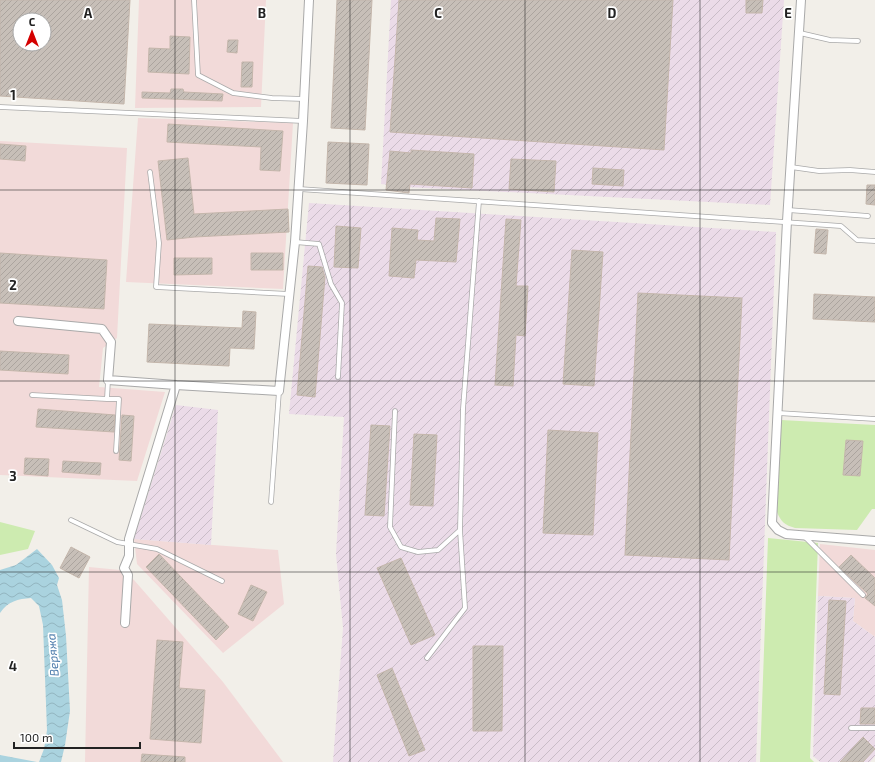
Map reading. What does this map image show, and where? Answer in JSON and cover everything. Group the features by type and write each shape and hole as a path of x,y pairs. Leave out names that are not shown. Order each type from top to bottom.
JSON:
{"street":[{"path":"18,321 102,329 110,342 108,380 279,391 295,242 309,0"},
{"path":"802,0 787,221 772,523 778,530 786,534 875,541"},
{"path":"125,622 128,575 124,568 129,556 129,539 176,385"}],"lane":[{"path":"194,0 198,76 233,93 272,98 304,99"},
{"path":"800,33 830,40 858,41"},
{"path":"0,107 303,120"},
{"path":"791,166 819,171 850,170 875,172"},
{"path":"150,172 159,243 156,287 290,294"},
{"path":"299,189 787,221 841,226 857,240 875,241"},
{"path":"427,658 465,608 460,530 463,409 479,201"},
{"path":"788,210 868,216"},
{"path":"295,242 319,244 331,284 342,303 338,377"},
{"path":"106,399 108,380"},
{"path":"272,502 279,391"},
{"path":"32,395 118,399 116,451"},
{"path":"395,411 390,527 400,547 418,552 438,550 460,530"},
{"path":"777,413 875,419"},
{"path":"71,520 117,542 157,548 222,581"},
{"path":"803,535 863,595"},
{"path":"851,728 875,728"}],"shaded area":[{"path":"139,0 266,0 261,107 135,108"},
{"path":"391,0 784,0 770,205 406,187 381,184"},
{"path":"138,118 293,123 283,289 126,282"},
{"path":"0,141 127,148 117,338 103,348 99,387 165,392 137,481 0,475"},
{"path":"309,203 776,232 756,762 333,762 343,628 336,554 344,417 289,414"},
{"path":"176,405 218,410 211,545 134,539"},
{"path":"134,539 278,550 284,604 223,653 137,564"},
{"path":"820,544 875,550 875,637 853,621 855,598 818,596"},
{"path":"89,567 120,570 134,580 223,682 283,762 85,762"},
{"path":"818,596 855,598 853,621 875,637 875,756 870,762 820,762 813,756"}],"green space":[{"path":"781,420 875,425 875,509 872,509 857,530 795,528 782,521 777,512"},
{"path":"0,522 35,531 28,549 0,555"},
{"path":"768,538 818,543 810,758 814,762 760,762"}],"water":[{"name":"Веряжа","path":"37,549 52,565 59,578 57,585 62,600 66,636 70,711 61,762 39,762 44,749 47,730 43,625 39,606 31,598 22,599 10,603 0,613 0,570 16,565"},
{"path":"0,755 37,762 0,762"}],"building":[{"path":"0,0 130,0 124,104 0,96"},
{"path":"337,0 372,0 365,130 331,128"},
{"path":"399,0 673,0 664,150 390,132"},
{"path":"746,0 763,0 762,13 746,13"},
{"path":"170,36 190,37 189,74 148,72 149,48 170,49"},
{"path":"228,40 238,40 237,53 227,52"},
{"path":"242,62 253,62 252,87 241,87"},
{"path":"171,89 183,89 184,92 223,94 222,101 142,98 142,92 170,93"},
{"path":"168,124 283,131 280,171 260,170 261,147 167,142"},
{"path":"328,142 369,144 367,185 326,183"},
{"path":"0,144 26,146 25,161 0,159"},
{"path":"411,150 474,154 472,188 410,184 409,193 386,190 390,151 411,153"},
{"path":"188,158 194,214 288,209 289,232 167,240 158,161"},
{"path":"511,159 556,161 554,192 509,189"},
{"path":"593,168 624,170 623,186 592,184"},
{"path":"867,185 875,185 875,205 866,204"},
{"path":"436,218 460,219 456,262 416,260 414,278 389,276 392,228 418,230 417,240 434,241"},
{"path":"506,219 521,220 516,286 528,286 525,336 516,335 513,386 495,385"},
{"path":"336,226 361,228 358,268 334,267"},
{"path":"816,229 828,230 826,254 814,253"},
{"path":"572,250 603,252 594,386 563,384"},
{"path":"0,253 107,260 104,309 0,303"},
{"path":"251,253 283,253 283,270 251,270"},
{"path":"174,258 212,258 212,274 174,275"},
{"path":"308,266 322,267 325,277 315,397 297,395"},
{"path":"638,293 742,298 729,560 625,555"},
{"path":"814,294 875,297 875,322 813,319"},
{"path":"243,311 256,312 254,349 230,348 229,366 147,362 149,324 242,328"},
{"path":"0,351 69,355 68,374 0,370"},
{"path":"38,409 115,415 114,432 36,427"},
{"path":"122,415 134,416 131,461 119,460"},
{"path":"371,425 390,426 384,516 365,515"},
{"path":"548,430 598,433 593,535 543,533"},
{"path":"414,434 437,435 433,506 410,505"},
{"path":"846,440 863,441 860,476 843,475"},
{"path":"25,458 49,459 48,476 24,474"},
{"path":"63,461 101,463 100,475 62,472"},
{"path":"71,547 90,557 79,578 60,568"},
{"path":"159,554 229,627 216,640 146,567"},
{"path":"851,555 875,578 875,606 865,598 868,594 839,567"},
{"path":"401,558 435,635 411,645 377,568"},
{"path":"251,585 267,592 253,621 238,614"},
{"path":"829,600 846,601 840,695 824,694"},
{"path":"157,640 183,642 179,688 205,690 201,743 150,739"},
{"path":"473,646 503,646 502,731 473,731"},
{"path":"392,668 425,750 409,756 377,675"},
{"path":"861,708 875,708 875,724 860,724"},
{"path":"863,737 875,749 863,762 840,762"},
{"path":"142,754 185,757 185,762 141,762"}]}
